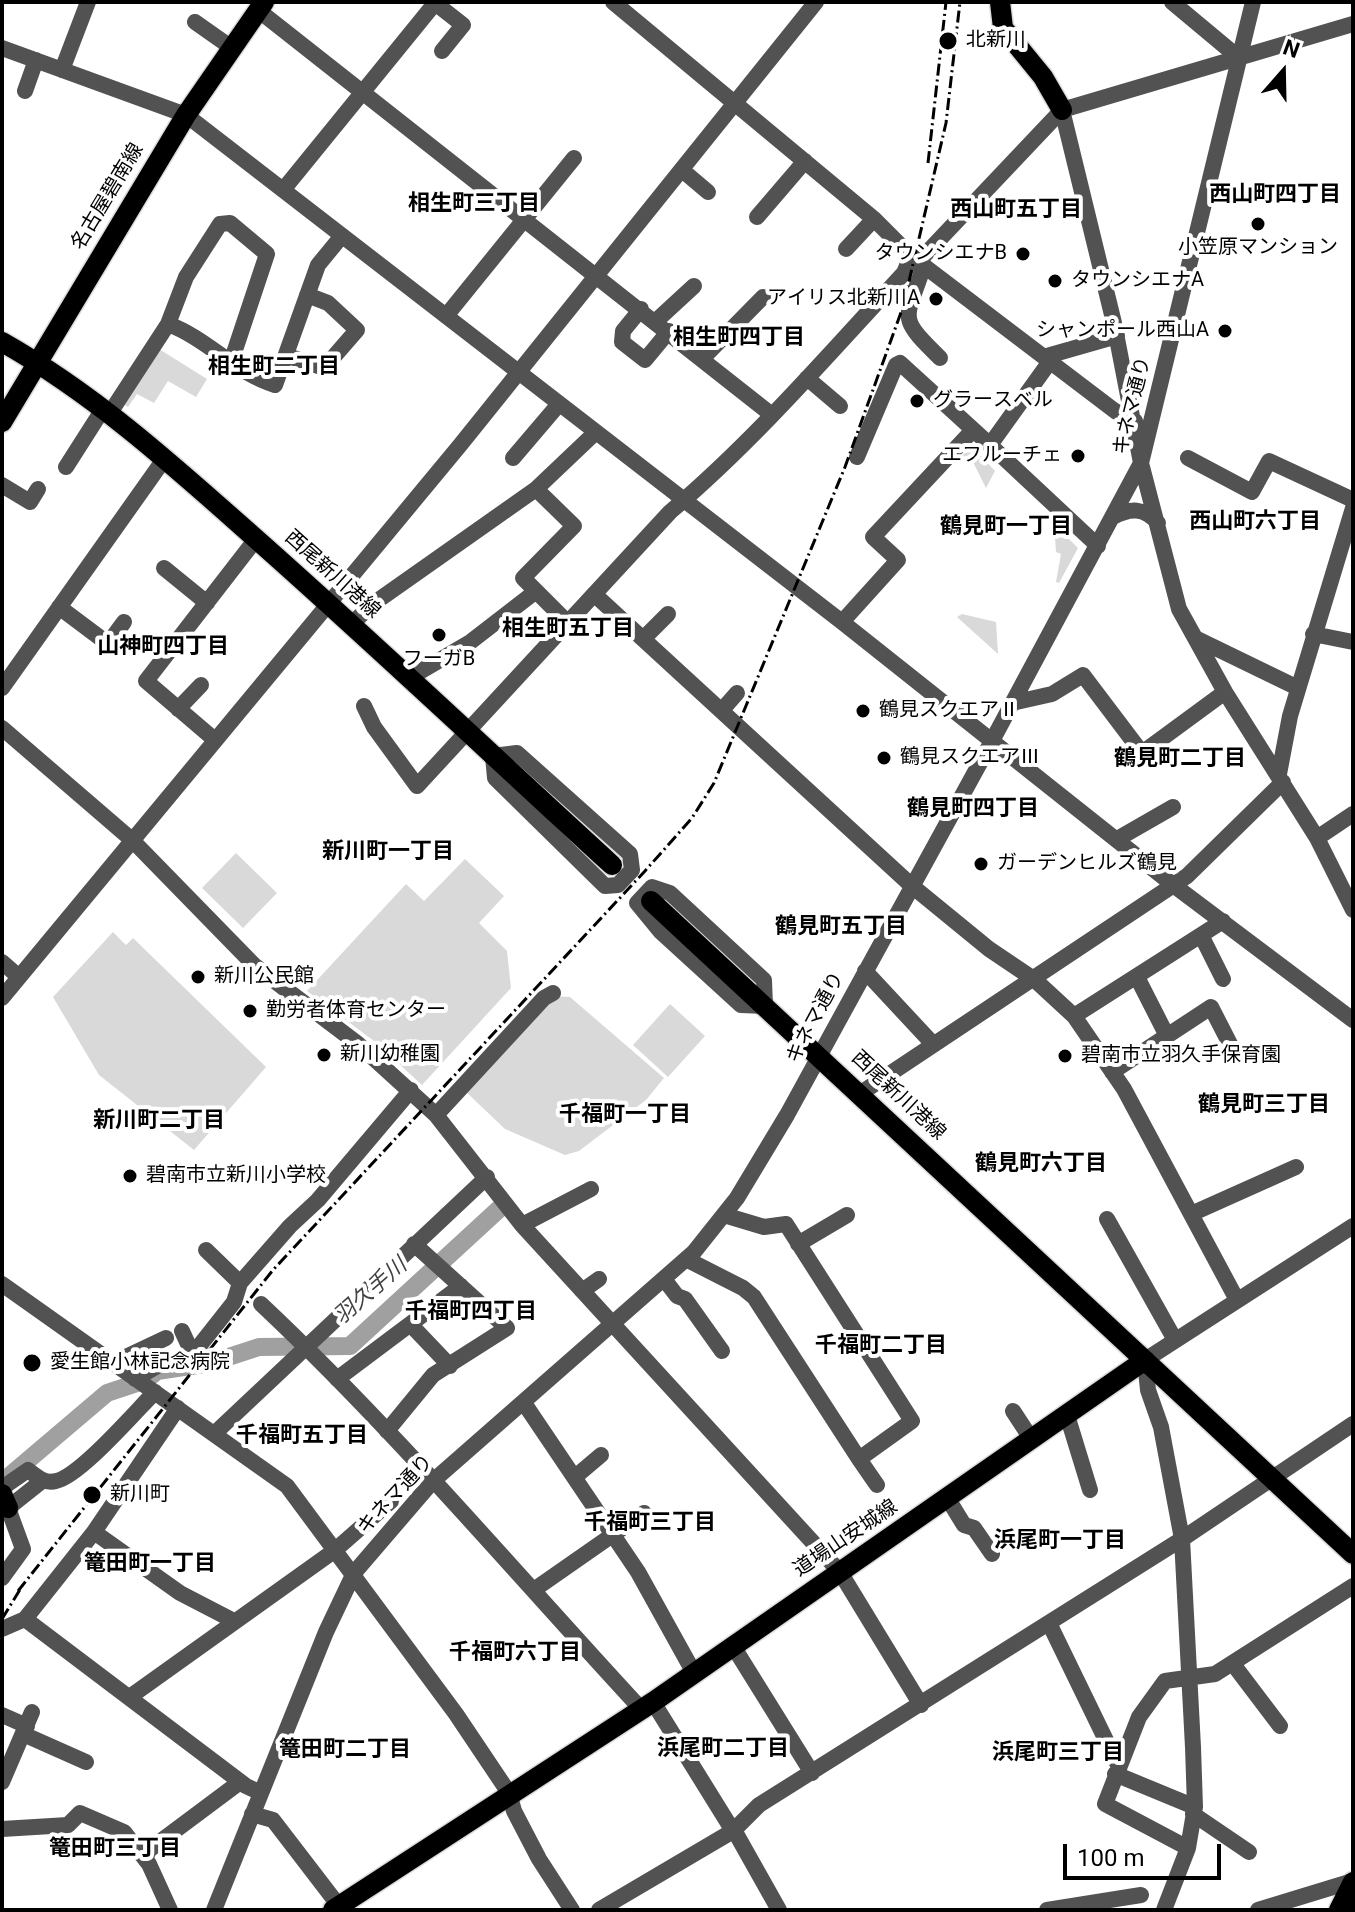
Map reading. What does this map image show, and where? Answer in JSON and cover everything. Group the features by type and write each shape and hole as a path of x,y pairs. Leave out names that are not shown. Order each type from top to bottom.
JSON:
{"main road":[{"path":"1000,2 1003,28 1043,77 1062,110"},
{"name":"名古屋碧南線","path":"2,422 186,115 261,6"},
{"name":"西尾新川港線","path":"2,342 37,362 107,411 165,458 329,603 612,865"},
{"name":"西尾新川港線","path":"651,901 1145,1360"},
{"path":"1145,1360 1353,1554"},
{"name":"道場山安城線","path":"336,1908 647,1705 1145,1360"},
{"path":"1339,1910 1353,1881"}],"street":[{"path":"62,70 88,2"},
{"path":"613,2 874,219 918,261 1115,411 1135,421"},
{"path":"2,998 518,373 816,2"},
{"path":"1172,2 1239,58"},
{"name":"キネマ通り","path":"214,1910 354,1573 433,1481 686,1259 724,1215 787,1115 992,741 1141,463 1253,2"},
{"path":"283,190 435,3 463,25 442,51"},
{"path":"261,6 363,91 772,415"},
{"path":"195,22 232,48"},
{"path":"364,706 374,727 417,786 566,621 772,415 1062,110 1353,24"},
{"path":"2,48 186,115 1119,838 1172,884 1353,1020"},
{"path":"25,91 36,60"},
{"path":"1062,110 1117,336 1141,463 1179,609 1225,692 1317,838 1353,910"},
{"path":"446,316 574,158"},
{"path":"757,217 805,161"},
{"path":"682,170 708,192"},
{"path":"846,249 874,219"},
{"path":"66,467 168,324 186,277 220,224 230,223 267,254 231,362"},
{"path":"168,324 190,333 253,378 275,385 288,356 318,265 341,237"},
{"path":"918,261 907,318 910,328 940,358"},
{"path":"641,309 623,331 622,342 645,360 662,326 694,286"},
{"path":"288,356 324,368 357,330 328,303 307,295"},
{"path":"702,359 763,297"},
{"path":"990,445 1049,358 1117,336"},
{"path":"857,457 900,363 1098,546"},
{"path":"1126,383 1135,396 1148,397 1162,375"},
{"path":"807,378 840,406"},
{"path":"513,458 559,404"},
{"path":"842,622 898,560 873,537 973,430"},
{"path":"351,624 377,601 536,489 596,432"},
{"path":"2,688 165,458"},
{"path":"1188,458 1252,492 1269,461 1353,500"},
{"path":"2,485 30,502 38,489"},
{"path":"536,489 574,526 523,578 566,621"},
{"path":"861,1093 1187,876 1281,778 1298,688 1353,508"},
{"path":"1113,517 1133,509 1148,514 1158,523"},
{"path":"215,740 146,681 256,539"},
{"path":"164,568 207,603"},
{"path":"409,678 469,643 535,592"},
{"path":"594,594 912,886 989,949 1035,980 1074,1016 1112,1072 1237,1300"},
{"path":"59,607 103,640 110,641 124,622"},
{"path":"644,638 668,614"},
{"path":"1313,634 1353,642"},
{"path":"1195,638 1298,688"},
{"path":"1012,703 1052,694 1083,675 1142,753 1225,692"},
{"path":"178,709 201,685"},
{"path":"722,710 737,693"},
{"path":"2,728 132,840 255,966 358,1044 436,1115 522,1225 840,1572 921,1705"},
{"path":"517,753 630,854 632,870 618,885 605,886 495,778 493,756 517,753"},
{"path":"1119,838 1173,807"},
{"path":"1317,838 1353,814"},
{"path":"652,887 670,893 764,980 765,1006 741,1005 660,931 637,903 652,887"},
{"path":"1074,1016 1223,921"},
{"path":"1201,935 1223,979"},
{"path":"2,962 19,977"},
{"path":"865,971 933,1044"},
{"path":"1137,977 1167,1036"},
{"path":"436,1115 526,1022 544,998 553,993"},
{"path":"1112,1072 1211,1007 1232,1048"},
{"path":"135,1379 157,1366 189,1359 193,1355 234,1302 240,1283 290,1226 318,1200 411,1090"},
{"path":"1191,1214 1296,1167"},
{"path":"215,1433 487,1177"},
{"path":"522,1225 591,1189"},
{"path":"724,1215 764,1227 786,1224 912,1421 859,1459"},
{"path":"798,1244 847,1215"},
{"path":"1107,1219 1175,1340"},
{"path":"1164,1910 1188,1848 1194,1810 1182,1539 1161,1427 1148,1390 1145,1360 1353,1226"},
{"path":"387,1431 433,1375 507,1328 414,1244"},
{"path":"206,1250 240,1283"},
{"path":"686,1259 743,1288 754,1297 877,1485"},
{"path":"582,1291 599,1279"},
{"path":"664,1279 677,1296 685,1299 722,1351"},
{"path":"2,1284 287,1486 334,1551 354,1573 509,1793 514,1811 539,1859 572,1910"},
{"path":"337,1379 461,1286"},
{"path":"261,1304 337,1379 647,1705 733,1831 779,1910"},
{"path":"411,1325 450,1366"},
{"path":"182,1331 193,1355"},
{"path":"113,1363 166,1338"},
{"path":"2,1578 23,1549 4,1497 42,1481 55,1482 74,1473 155,1392"},
{"path":"524,1403 614,1535 694,1673"},
{"path":"3,1630 25,1619 94,1532 178,1408"},
{"path":"1013,1411 1032,1440"},
{"path":"1067,1415 1090,1490"},
{"path":"599,1910 733,1831 759,1805 1182,1539 1353,1424"},
{"path":"575,1477 601,1455"},
{"path":"948,1499 964,1525 974,1528 992,1554"},
{"path":"131,1696 334,1551 391,1501"},
{"path":"535,1589 644,1513"},
{"path":"94,1532 180,1593 234,1621"},
{"path":"1188,1848 1105,1804 1139,1717 1165,1681 1210,1676 1350,1594"},
{"path":"25,1619 131,1696 240,1782 261,1793"},
{"path":"1049,1623 1117,1770 1194,1810 1249,1852"},
{"path":"733,1646 812,1773"},
{"path":"1233,1664 1280,1726"},
{"path":"2,1715 28,1724 86,1762"},
{"path":"4,1770 28,1724"},
{"path":"145,1859 149,1850 240,1782"},
{"path":"2,1829 68,1825 80,1813 124,1832 145,1859 170,1910"},
{"path":"252,1814 273,1820 336,1908"},
{"path":"1258,1910 1353,1881"},
{"path":"1047,1910 1141,1895"}],"shaded area":[{"path":"159,349 207,379 196,397 168,381 154,403 137,394 128,407 123,404"},
{"path":"973,447 995,471 986,488 973,462 970,465 961,456"},
{"path":"1064,534 1078,548 1059,583 1056,582 1061,554 1056,552 1055,538"},
{"path":"962,614 996,622 998,654 957,617"},
{"path":"236,853 277,893 243,928 202,888"},
{"path":"465,859 504,896 479,923 507,951 511,988 422,1085 374,1041 307,991 406,884 424,901"},
{"path":"113,932 126,945 133,938 266,1067 194,1150 99,1075 53,997"},
{"path":"554,996 570,997 664,1078 646,1100 579,1151 565,1155 505,1129 464,1090"},
{"path":"670,1004 705,1036 668,1077 633,1045"}],"waterway":[{"name":"羽久手川","path":"7,1478 107,1393 146,1380 157,1371 210,1363 259,1347 350,1346 499,1209"}],"railway":[{"path":"928,163 946,2"},
{"path":"18,1591 273,1270 645,871 692,818 714,783 845,467 903,307 946,123 960,2"},
{"path":"2,1619 24,1583"}],"place":[{"name":"北新川","path":"948,41"},
{"name":"小笠原マンション","path":"1258,224"},
{"name":"タウンシエナB","path":"1023,254"},
{"name":"タウンシエナA","path":"1055,281"},
{"name":"アイリス北新川A","path":"936,299"},
{"name":"シャンポール西山A","path":"1225,331"},
{"name":"グラースベル","path":"917,401"},
{"name":"エフルーチェ","path":"1078,456"},
{"name":"フーガB","path":"439,635"},
{"name":"鶴見スクエアⅡ","path":"863,711"},
{"name":"鶴見スクエアⅢ","path":"884,758"},
{"name":"ガーデンヒルズ鶴見","path":"981,864"},
{"name":"新川公民館","path":"198,977"},
{"name":"勤労者体育センター","path":"250,1011"},
{"name":"新川幼稚園","path":"324,1055"},
{"name":"碧南市立羽久手保育園","path":"1065,1056"},
{"name":"碧南市立新川小学校","path":"130,1176"},
{"name":"愛生館小林記念病院","path":"32,1363"},
{"name":"新川町","path":"92,1495"}],"district":[{"name":"西山町四丁目","path":"1275,195"},
{"name":"相生町三丁目","path":"474,204"},
{"name":"西山町五丁目","path":"1016,210"},
{"name":"相生町四丁目","path":"739,338"},
{"name":"相生町二丁目","path":"274,367"},
{"name":"西山町六丁目","path":"1255,522"},
{"name":"鶴見町一丁目","path":"1006,527"},
{"name":"相生町五丁目","path":"568,629"},
{"name":"山神町四丁目","path":"163,647"},
{"name":"鶴見町二丁目","path":"1180,759"},
{"name":"鶴見町四丁目","path":"973,809"},
{"name":"新川町一丁目","path":"388,852"},
{"name":"鶴見町五丁目","path":"841,927"},
{"name":"鶴見町三丁目","path":"1264,1105"},
{"name":"千福町一丁目","path":"625,1115"},
{"name":"新川町二丁目","path":"159,1121"},
{"name":"鶴見町六丁目","path":"1041,1164"},
{"name":"千福町四丁目","path":"471,1312"},
{"name":"千福町二丁目","path":"881,1346"},
{"name":"千福町五丁目","path":"302,1436"},
{"name":"千福町三丁目","path":"650,1523"},
{"name":"浜尾町一丁目","path":"1060,1541"},
{"name":"篭田町一丁目","path":"150,1564"},
{"name":"千福町六丁目","path":"515,1653"},
{"name":"浜尾町二丁目","path":"723,1749"},
{"name":"篭田町二丁目","path":"345,1750"},
{"name":"浜尾町三丁目","path":"1058,1753"},
{"name":"篭田町三丁目","path":"115,1849"}]}
